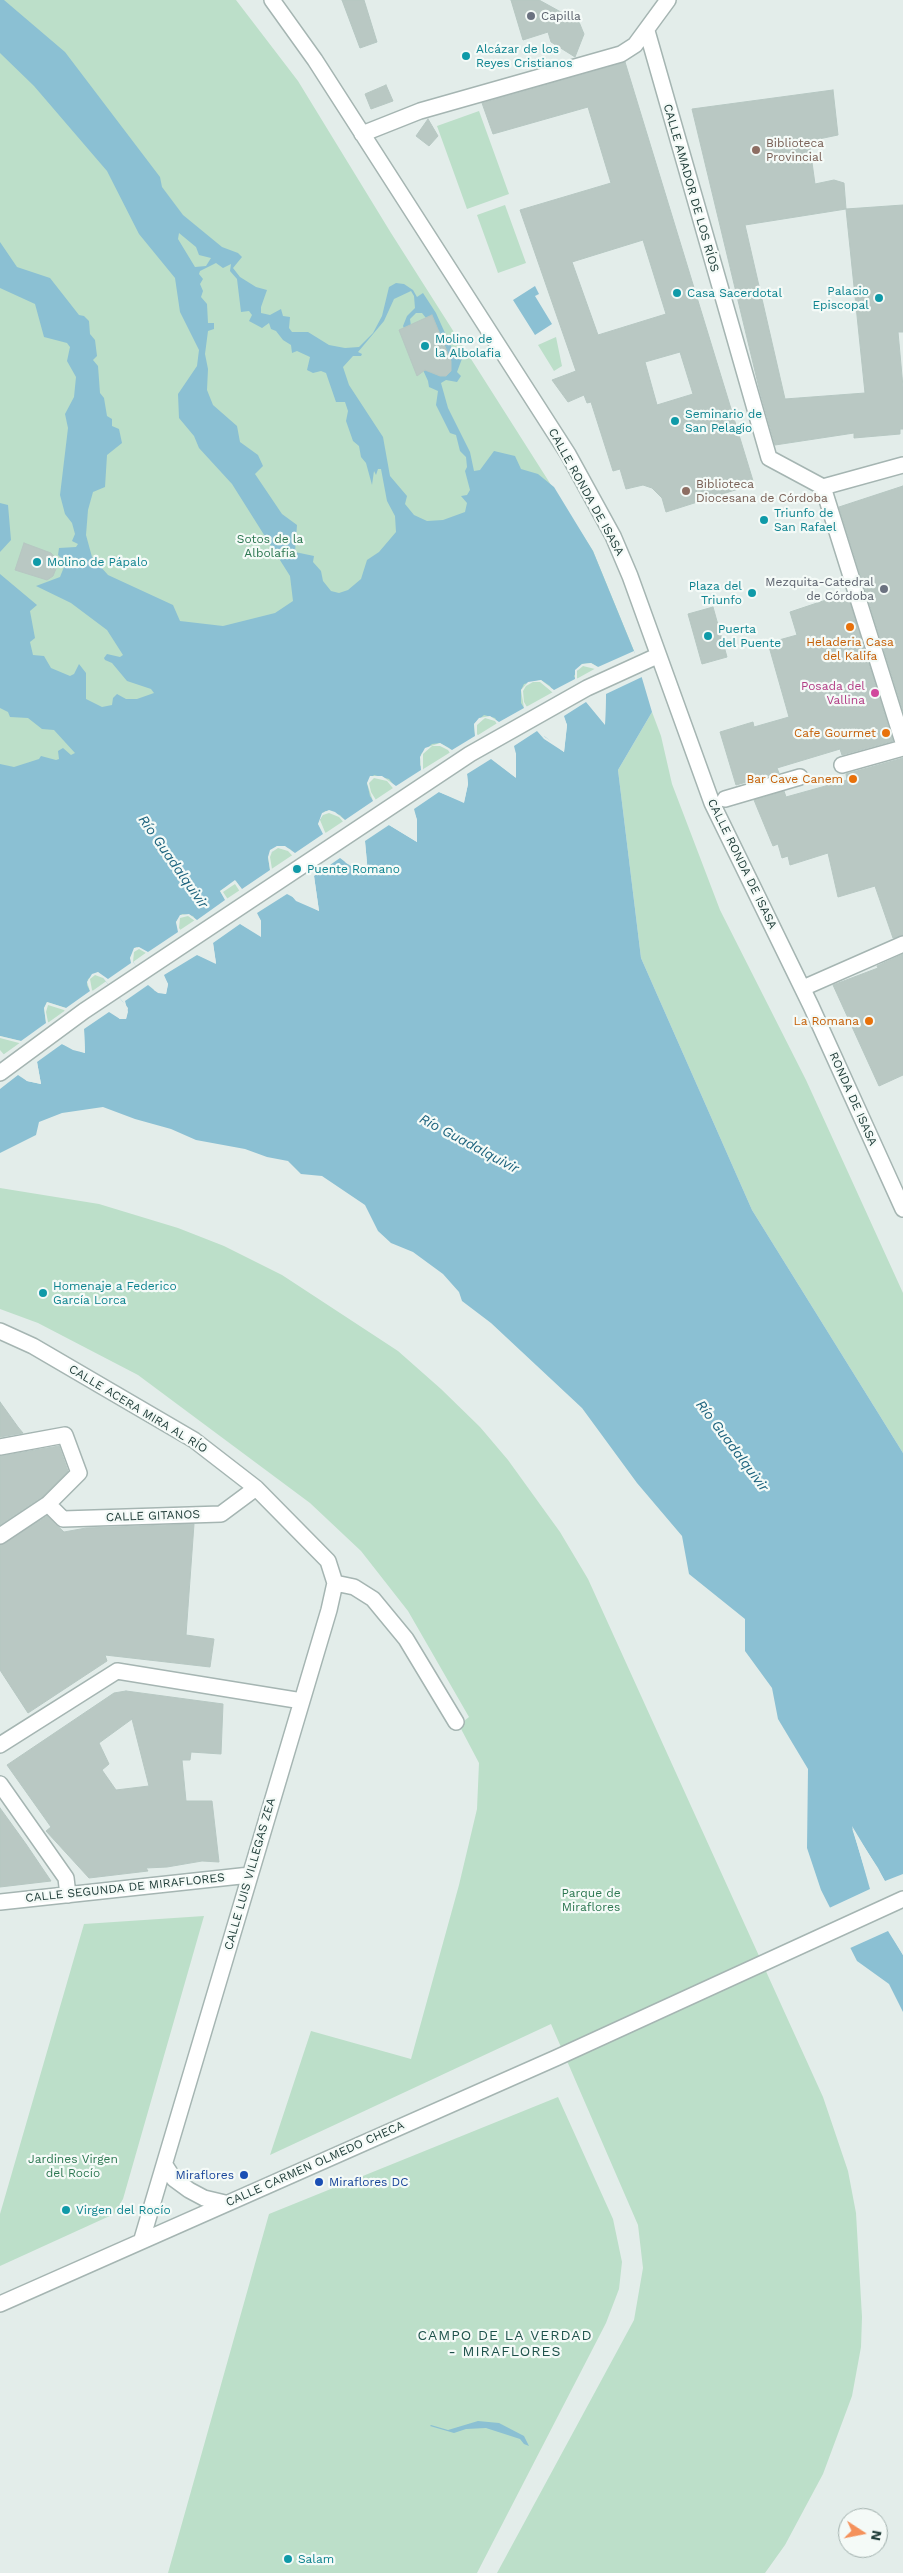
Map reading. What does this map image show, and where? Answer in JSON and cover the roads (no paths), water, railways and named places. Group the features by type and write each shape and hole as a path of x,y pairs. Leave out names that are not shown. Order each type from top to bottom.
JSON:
{"street":[{"name":"CALLE RONDA DE ISASA","path":"272,0 362,134 568,454 613,536 630,576 657,656 722,825 803,988"},
{"path":"362,134 420,112 621,54 635,45 668,0"},
{"name":"CALLE AMADOR DE LOS RÍOS","path":"647,31 769,458 823,487"},
{"path":"903,465 823,487 903,742"},
{"path":"0,1072 128,982 470,754 587,688 657,656"},
{"path":"842,765 903,748"},
{"path":"725,800 800,777"},
{"path":"803,988 903,944"},
{"name":"RONDA DE ISASA","path":"803,988 903,1209"},
{"name":"CALLE ACERA MIRA AL RÍO","path":"0,1331 32,1346 194,1440 256,1488 328,1560 335,1582"},
{"path":"0,1447 65,1435 79,1473 48,1504 0,1536"},
{"name":"CALLE GITANOS","path":"48,1504 62,1519 220,1514 256,1488"},
{"path":"335,1582 354,1587 373,1599 406,1638 456,1722"},
{"name":"CALLE LUIS VILLEGAS ZEA","path":"142,2239 302,1701 335,1582"},
{"path":"0,1745 117,1671 302,1701"},
{"path":"0,1784 66,1878 68,1895"},
{"name":"CALLE SEGUNDA DE MIRAFLORES","path":"0,1902 250,1875"},
{"name":"CALLE CARMEN OLMEDO CHECA","path":"0,2304 142,2239 556,2058 903,1899"},
{"path":"165,2166 174,2179 189,2190 204,2198 225,2203"}],"water":[{"name":"Río Guadalquivir","path":"0,0 4,0 65,52 160,177 162,187 183,215 222,247 238,253 242,257 233,268 240,277 256,287 267,290 261,307 261,313 270,315 281,309 283,316 290,317 289,328 292,332 308,332 329,345 345,348 359,347 373,333 382,316 389,287 396,283 404,284 413,290 417,297 423,293 436,313 454,353 463,356 457,372 461,376 457,382 446,380 441,383 448,408 470,452 474,471 480,470 494,451 515,456 521,469 538,474 554,487 593,551 634,651 652,712 618,770 641,958 752,1210 903,1453 903,1917 878,1868 852,1828 871,1889 889,1931 903,1955 903,2012 889,1984 857,1961 821,1890 807,1848 808,1769 778,1719 772,1688 745,1651 745,1619 689,1574 682,1536 637,1483 582,1408 491,1323 462,1301 459,1292 443,1274 413,1252 391,1243 378,1231 365,1205 322,1176 301,1174 288,1161 267,1157 245,1149 196,1140 171,1129 135,1119 103,1107 62,1113 39,1122 36,1135 0,1153 0,1053 27,1081 41,1084 37,1062 21,1041 0,1036 0,764 14,767 39,759 41,756 56,760 59,759 58,751 63,748 71,755 75,753 54,730 42,729 28,718 10,717 8,712 0,708 0,574 37,605 30,611 35,638 30,642 33,655 44,656 51,668 70,676 74,674 79,664 86,673 86,699 102,707 112,705 113,698 117,694 126,699 137,699 154,693 151,689 127,681 112,663 105,660 104,658 107,654 120,657 123,655 107,630 71,603 36,586 60,577 64,567 63,560 58,555 59,548 76,547 78,544 72,541 75,534 72,523 65,514 60,495 68,428 65,414 74,397 76,377 67,361 70,347 67,343 44,337 35,304 0,288 0,242 17,267 50,278 79,315 84,316 89,321 90,334 95,340 97,356 93,360 98,366 100,393 104,398 107,416 112,419 112,426 119,429 122,443 107,455 105,487 93,492 88,510 86,535 92,557 108,575 173,605 180,621 223,626 275,613 293,601 290,576 232,484 199,448 194,436 179,418 178,394 197,366 199,350 180,312 175,278 139,234 107,171 34,86 0,53","holes":["179,233 196,247 199,255 211,258 206,266 195,267 178,239","216,263 223,268 231,264 230,271 237,279 241,312 249,311 252,315 249,321 262,328 269,323 271,329 276,331 283,340 291,345 292,353 297,351 310,357 307,370 313,373 321,371 326,373 336,402 345,402 348,411 346,421 353,441 359,446 361,457 366,463 372,485 374,471 376,475 378,469 381,469 387,501 395,516 396,532 379,552 367,560 361,579 348,590 339,593 331,591 323,581 321,571 313,562 314,556 295,552 297,525 282,514 255,474 263,466 258,455 240,442 237,426 213,405 207,390 208,369 205,354 208,331 214,329 214,323 208,323 207,304 201,297 203,291 200,284 203,279 199,274 200,271","411,291 414,296 415,308 407,316 403,326 429,387 438,391 436,405 450,433 456,435 460,451 466,457 467,467 465,471 470,490 467,495 461,496 467,503 465,512 443,520 427,521 414,515 405,504 407,496 390,476 383,437 349,385 343,367 353,356 361,356 362,354 358,352 384,321 394,299","416,313 422,313 426,318 451,361 451,370 446,376 440,376 428,370 411,326 410,319","591,663 598,667 606,694 605,724 587,702 574,676 582,664","541,680 550,686 567,725 564,752 538,731 521,703 521,690 524,684","484,715 495,718 516,754 515,777 491,758 475,735 474,724","440,743 449,748 467,774 468,784 464,802 439,792 420,765 421,754 432,744","374,775 389,779 413,809 417,820 417,842 389,825 370,796 367,783","325,811 340,815 365,842 368,873 346,863 318,824","277,846 290,849 314,876 319,911 296,901 270,870 268,857","236,881 261,921 261,936 241,924 220,891","182,914 193,916 213,943 216,963 198,955 179,931 176,922","136,947 147,952 168,984 166,994 155,991 130,958","98,972 128,1008 126,1019 120,1019 90,991 87,985 88,979","47,1002 66,1008 84,1029 85,1053 73,1050 62,1044 46,1023 44,1008"]},
{"path":"535,286 539,294 535,296 552,324 535,335 513,300"},
{"path":"0,503 8,505 11,540 0,552"},
{"path":"478,2421 499,2423 524,2436 529,2446 520,2439 486,2428 466,2429 454,2433 430,2426 448,2430"}],"place":[{"name":"Capilla","path":"531,16"},
{"name":"Alcázar de los Reyes Cristianos","path":"466,56"},
{"name":"Biblioteca Provincial","path":"756,150"},
{"name":"Casa Sacerdotal","path":"677,293"},
{"name":"Palacio Episcopal","path":"879,298"},
{"name":"Molino de la Albolafia","path":"425,346"},
{"name":"Seminario de San Pelagio","path":"675,421"},
{"name":"Biblioteca Diocesana de Córdoba","path":"686,491"},
{"name":"Triunfo de San Rafael","path":"764,520"},
{"name":"Molino de Pápalo","path":"37,562"},
{"name":"Mezquita-Catedral de Córdoba","path":"884,589"},
{"name":"Plaza del Triunfo","path":"752,593"},
{"name":"Heladeria Casa del Kalifa","path":"850,627"},
{"name":"Puerta del Puente","path":"708,636"},
{"name":"Posada del Vallina","path":"875,693"},
{"name":"Cafe Gourmet","path":"886,733"},
{"name":"Bar Cave Canem","path":"853,779"},
{"name":"Puente Romano","path":"297,869"},
{"name":"La Romana","path":"869,1021"},
{"name":"Homenaje a Federico García Lorca","path":"43,1293"},
{"name":"Miraflores","path":"244,2175"},
{"name":"Miraflores DC","path":"319,2182"},
{"name":"Virgen del Rocío","path":"66,2210"},
{"name":"Salam","path":"288,2559"}],"district":[{"name":"CAMPO DE LA VERDAD - MIRAFLORES","path":"505,2344"}],"park label":[{"name":"Sotos de la Albolafia","path":"270,546"},
{"name":"Parque de Miraflores","path":"591,1900"},
{"name":"Jardines Virgen del Rocío","path":"73,2166"}]}
